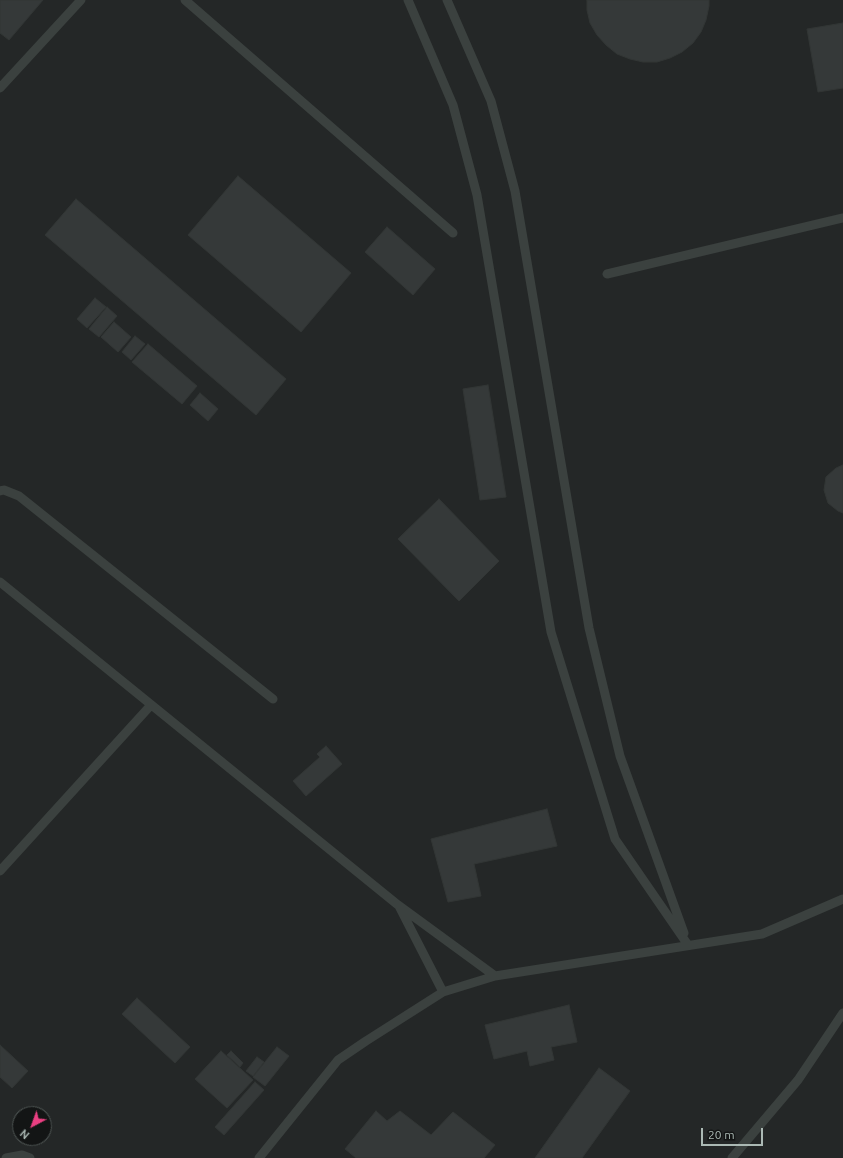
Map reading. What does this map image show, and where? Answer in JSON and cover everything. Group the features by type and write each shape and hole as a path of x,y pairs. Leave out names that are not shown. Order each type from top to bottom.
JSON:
{"lane":[{"path":"0,88 81,0"},
{"path":"185,0 453,233"},
{"path":"408,0 453,105 478,195 551,632 615,838 688,946"},
{"path":"448,0 491,101 515,191 589,628 620,756 688,946"},
{"path":"607,274 843,218"},
{"path":"0,491 4,490 19,496 273,699"},
{"path":"0,582 398,905 495,976"},
{"path":"0,871 151,705"},
{"path":"259,1158 338,1060 443,992 495,976 762,934 843,899"},
{"path":"398,905 443,992"},
{"path":"732,1158 798,1080 843,1014"},
{"path":"6,1158 22,1155 30,1158"}],"shaded area":[{"path":"0,0 843,0 843,1158 0,1158"}],"building":[{"path":"0,0 43,0 9,40 0,33"},
{"path":"587,0 709,0 709,6 706,20 701,32 693,43 682,52 670,58 657,62 643,62 617,54 606,45 597,35 590,23 587,10"},
{"path":"843,23 843,88 818,92 807,29"},
{"path":"238,176 351,273 301,332 188,235"},
{"path":"76,199 286,379 256,415 45,235"},
{"path":"387,227 435,269 413,295 365,252"},
{"path":"95,298 106,307 87,328 77,319"},
{"path":"107,307 117,316 99,337 89,329"},
{"path":"114,322 131,337 118,352 101,337"},
{"path":"135,336 145,344 131,360 122,352"},
{"path":"148,344 197,386 182,404 132,362"},
{"path":"488,385 506,497 480,500 463,389"},
{"path":"200,393 218,409 208,421 190,405"},
{"path":"843,465 843,513 828,503 824,490 826,477 836,468"},
{"path":"439,499 499,561 459,601 398,539"},
{"path":"326,746 342,764 306,796 293,781 320,757 317,754"},
{"path":"547,809 557,846 474,864 481,896 448,902 431,839"},
{"path":"137,998 190,1047 175,1063 122,1014"},
{"path":"569,1005 577,1042 551,1047 554,1060 530,1066 527,1051 494,1059 485,1025"},
{"path":"0,1045 28,1071 12,1088 0,1077"},
{"path":"277,1047 289,1056 265,1086 253,1077"},
{"path":"221,1051 253,1080 227,1108 195,1079"},
{"path":"231,1051 243,1063 240,1067 227,1055"},
{"path":"257,1057 264,1062 253,1076 246,1071"},
{"path":"599,1068 630,1091 582,1158 535,1158"},
{"path":"255,1082 264,1090 224,1135 215,1127"},
{"path":"376,1111 387,1121 400,1111 431,1135 453,1112 495,1145 484,1158 356,1158 345,1149"}]}
